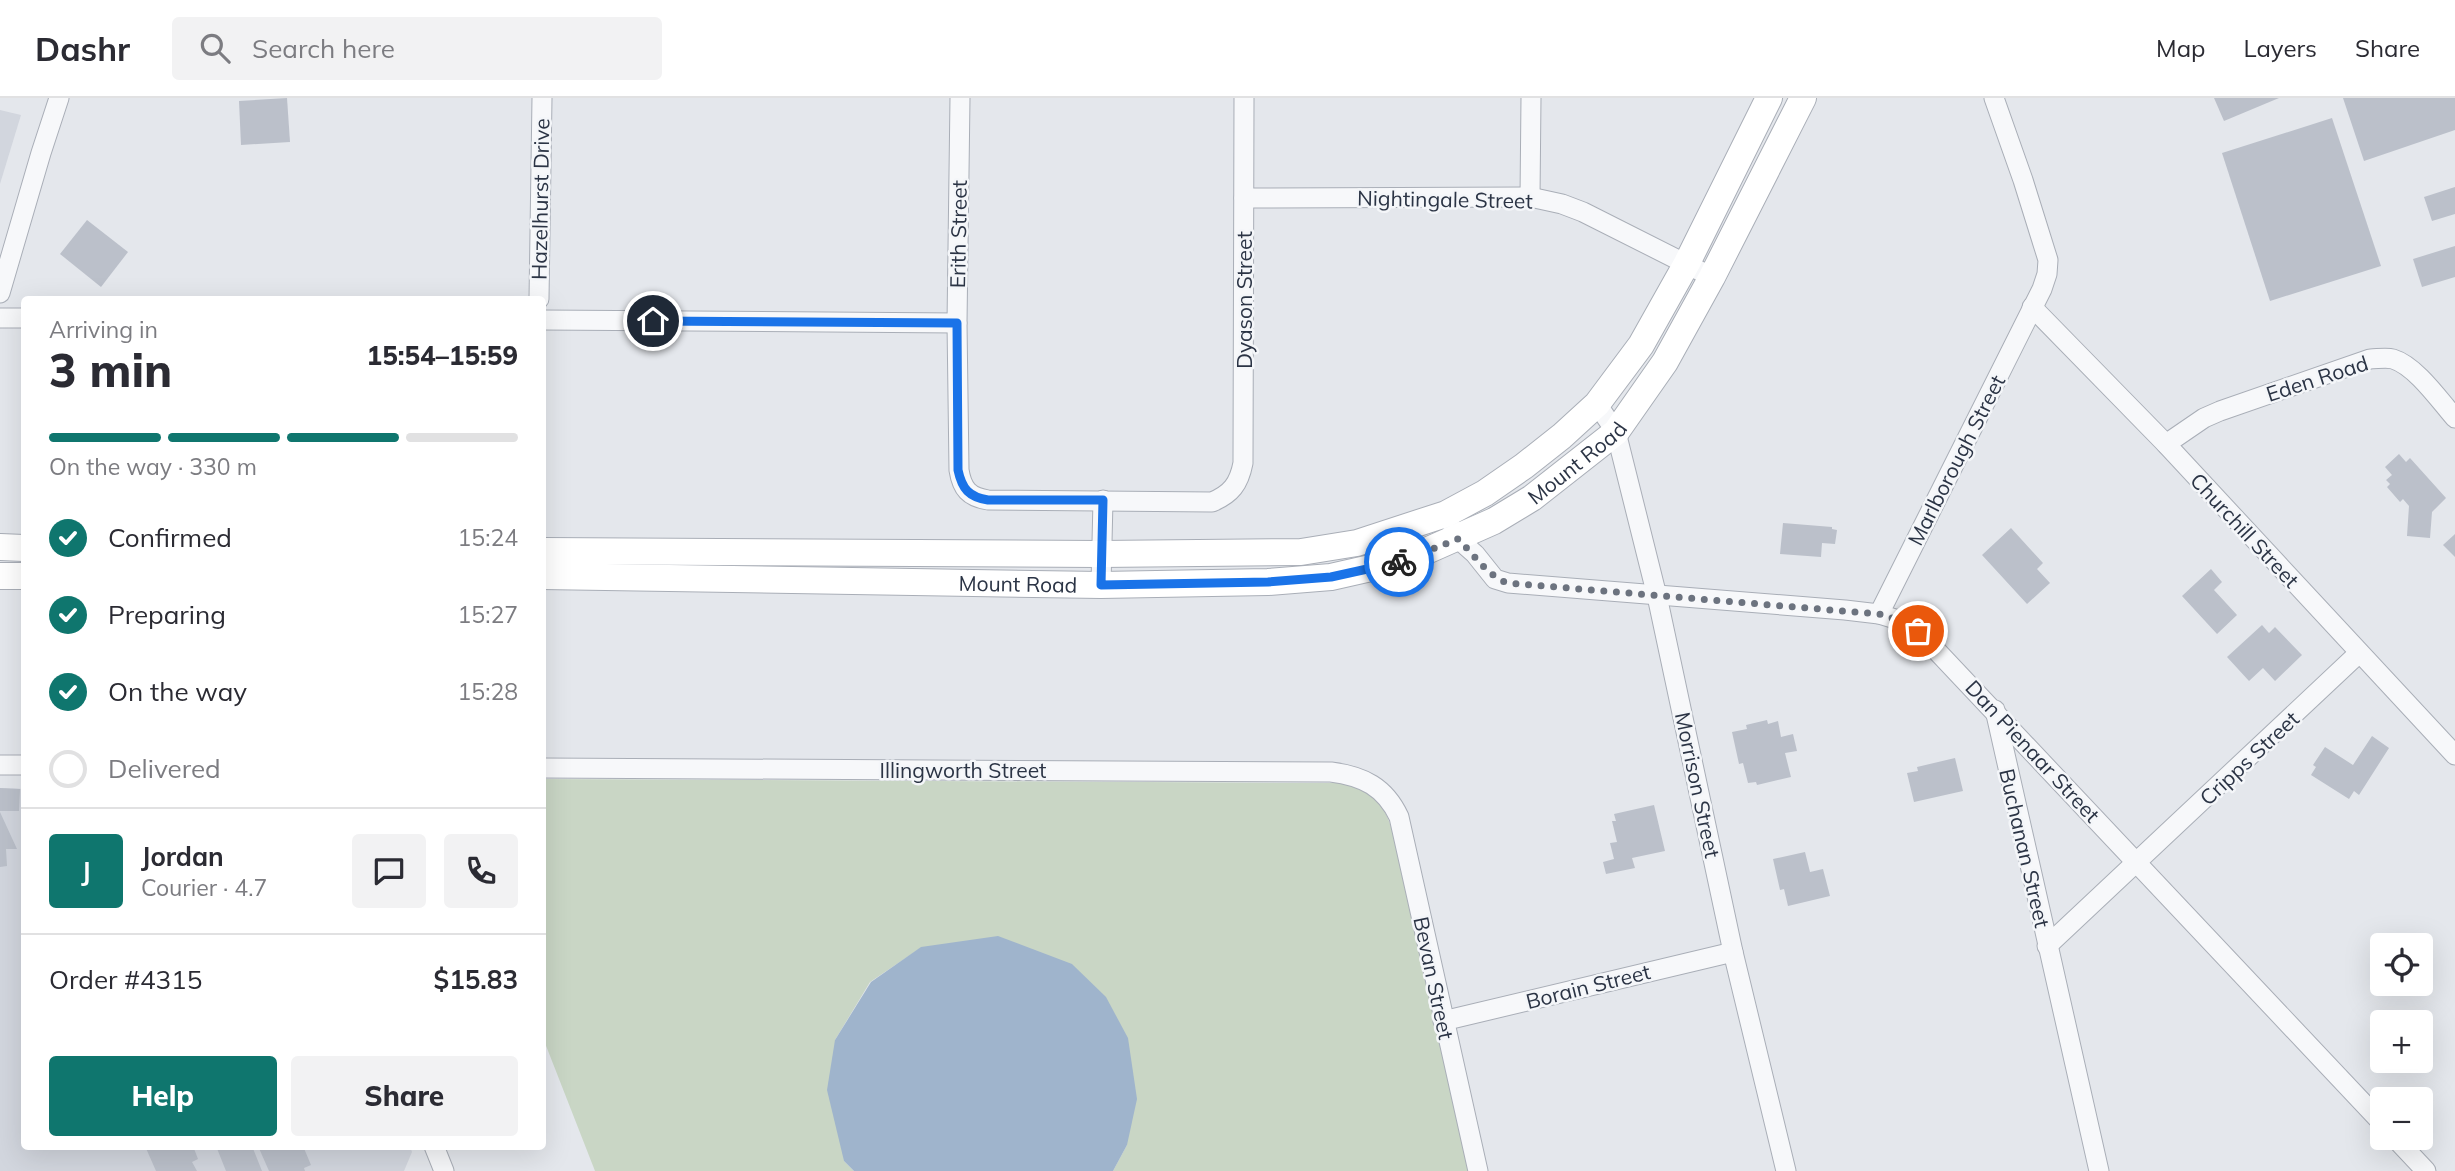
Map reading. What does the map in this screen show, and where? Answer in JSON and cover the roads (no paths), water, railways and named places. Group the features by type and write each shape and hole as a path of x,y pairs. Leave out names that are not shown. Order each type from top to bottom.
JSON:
{"main road":[{"name":"Mount Road","path":"546,575 589,564 1301,552 1357,543 1446,514 1485,494 1524,466 1597,404 1641,345 1687,263 1769,98"},
{"name":"Mount Road","path":"546,552 589,564 1101,585 1268,582 1331,577 1406,560 1494,522 1532,498 1616,432 1665,362 1713,277 1803,98"},
{"path":"0,547 21,548"},
{"path":"0,576 21,576"}],"street":[{"path":"0,293 59,98"},
{"name":"Hazelhurst Drive","path":"539,296 542,98"},
{"name":"Erith Street","path":"960,98 957,323 958,470 961,483 968,493 988,500 1103,500"},
{"name":"Dyason Street","path":"1103,500 1212,502 1226,496 1241,477 1244,98"},
{"path":"1530,197 1531,98"},
{"name":"Marlborough Street","path":"1879,614 2042,289 2048,260 1994,98"},
{"name":"Nightingale Street","path":"1244,198 1530,197 1584,212 1713,277"},
{"name":"Churchill Street","path":"2032,307 2166,444 2455,755"},
{"path":"0,318 21,318"},
{"path":"546,320 957,323"},
{"name":"Eden Road","path":"2166,444 2204,418 2220,411 2370,359 2393,359 2404,365 2414,372 2455,418"},
{"name":"Morrison Street","path":"1597,404 1616,432 1657,596 1733,951 1786,1171"},
{"path":"1101,585 1103,500"},
{"name":"Dan Pienaar Street","path":"1446,514 1458,539 1475,554 1495,579 1508,583 1879,614 1905,622 1918,631 1994,709 2370,1110"},
{"name":"Cripps Street","path":"2138,863 2360,653"},
{"name":"Buchanan Street","path":"1994,709 2099,1171"},
{"path":"0,765 21,765"},
{"name":"Illingworth Street","path":"546,768 1331,772 1362,778 1380,789"},
{"name":"Bevan Street","path":"1380,789 1393,804 1399,817 1479,1171"},
{"name":"Buchanan Street","path":"2047,946 2138,863"},
{"name":"Borain Street","path":"1443,1021 1733,951"},
{"path":"436,1150 444,1171"},
{"path":"2406,1150 2426,1171"}],"water":[{"path":"998,936 1072,964 1106,997 1128,1038 1137,1099 1127,1145 1113,1171 854,1171 844,1161 827,1090 835,1040 871,982 921,947"}]}
